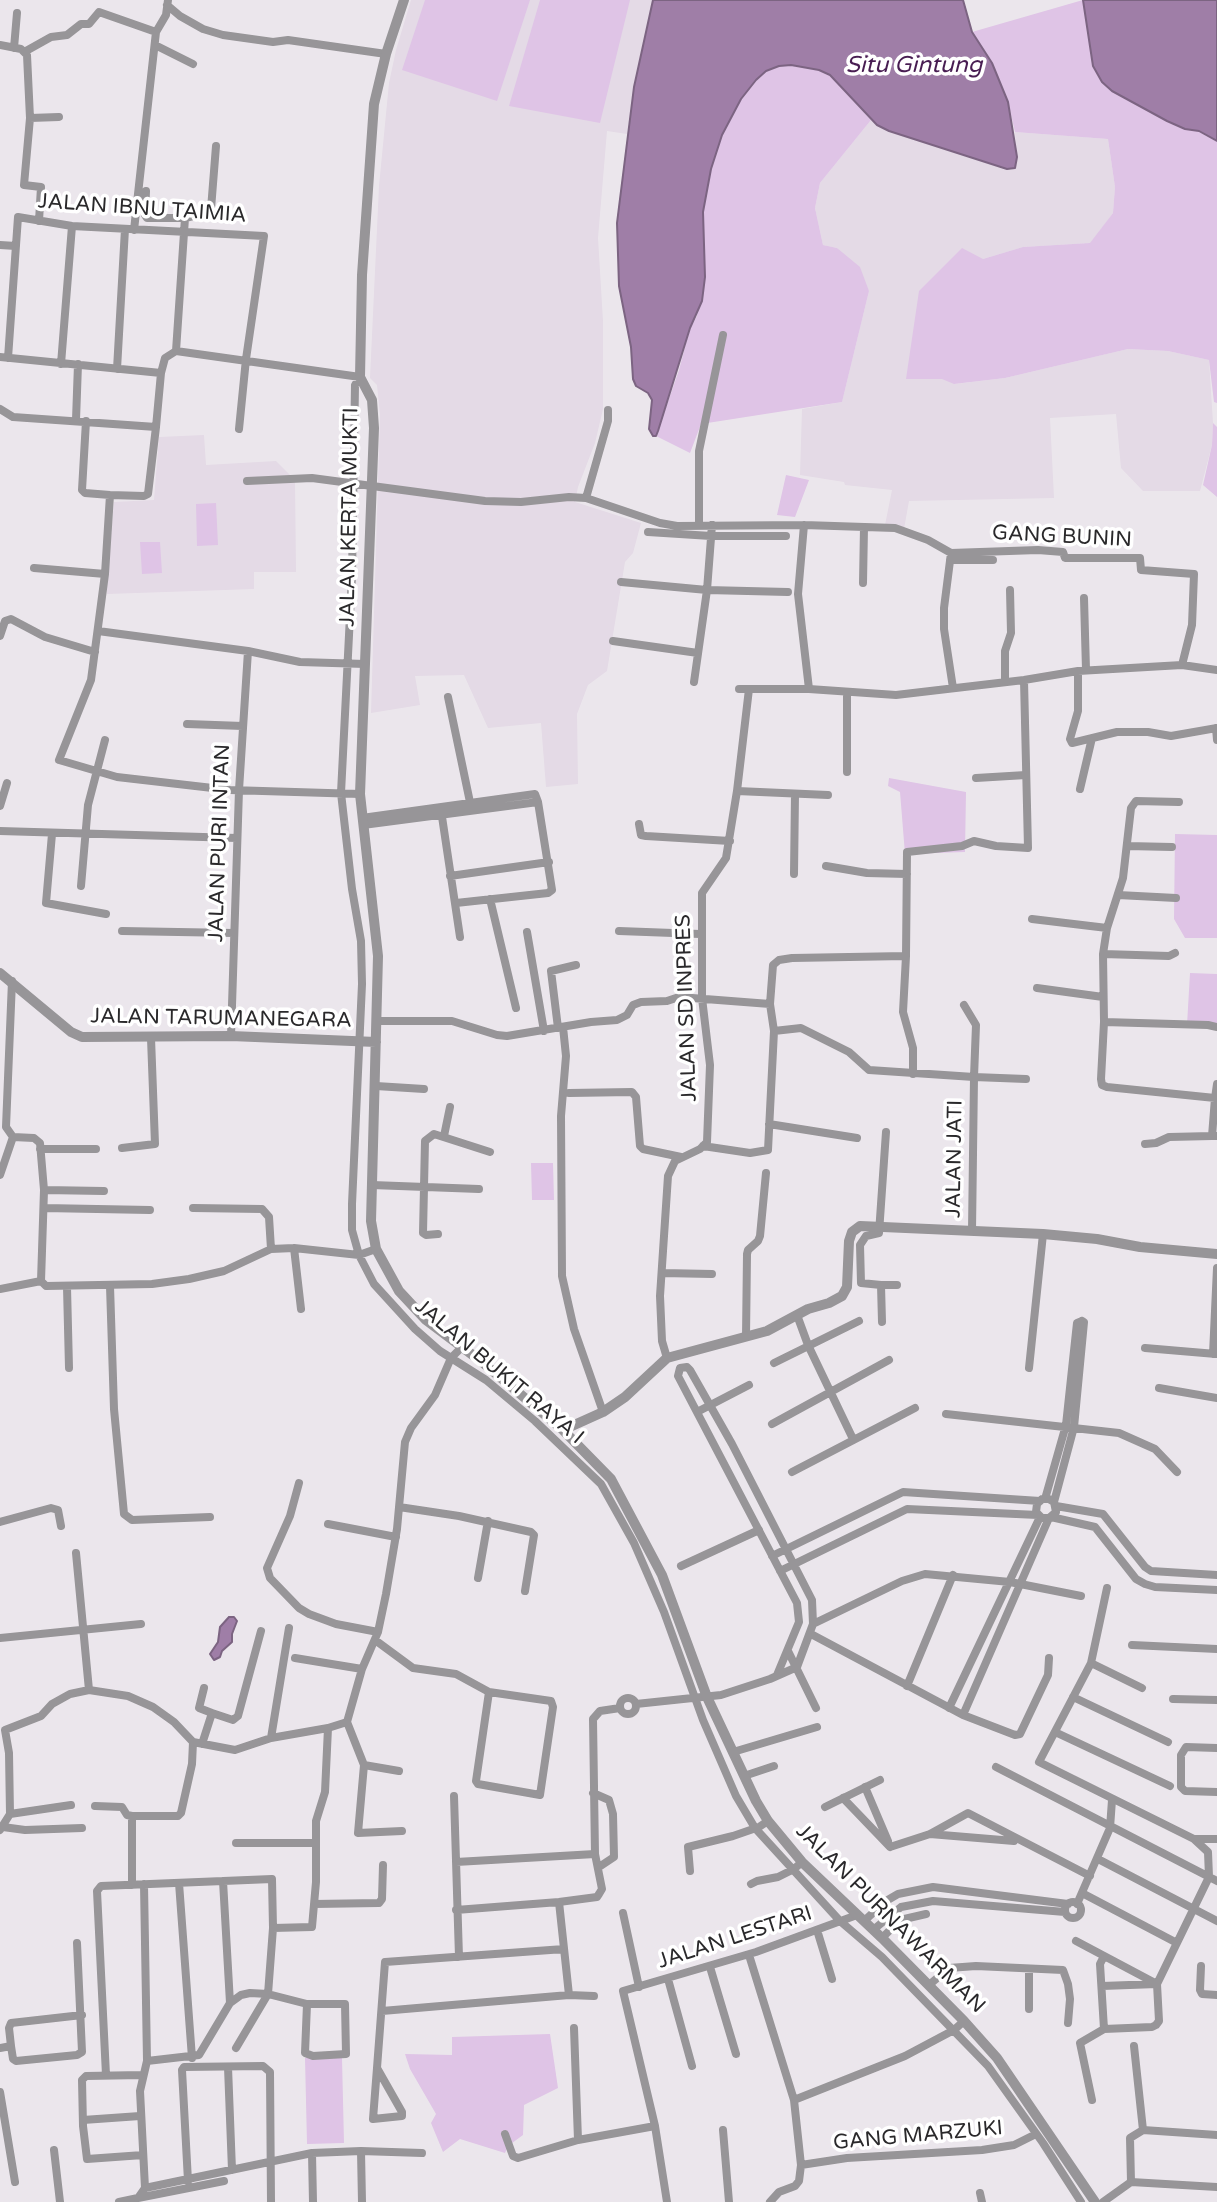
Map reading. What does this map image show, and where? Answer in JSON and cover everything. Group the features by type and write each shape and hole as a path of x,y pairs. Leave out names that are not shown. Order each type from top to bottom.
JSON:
{"street":[{"name":"JALAN KERTA MUKTI","path":"367,1042 377,1021 379,956 360,794 373,408 370,392 360,377 362,275 374,104 386,54 404,0"},
{"path":"168,3 180,16 202,29 223,35 265,42 288,40 386,54"},
{"path":"117,369 129,230 156,32 166,15 168,3"},
{"path":"0,45 26,51 51,37 67,35 81,24 89,24 100,12 156,32"},
{"path":"14,48 18,13"},
{"path":"155,45 193,64"},
{"path":"26,51 30,118 24,185 41,187 39,220"},
{"path":"30,118 59,117"},
{"path":"146,191 146,217 185,218 206,213 211,209 216,146"},
{"name":"JALAN IBNU TAIMIA","path":"16,246 18,217 72,226 264,236 246,359"},
{"path":"177,351 185,218"},
{"path":"61,364 72,226"},
{"path":"0,245 16,246 4,358 161,373"},
{"path":"0,300 12,301"},
{"path":"699,525 699,451 723,335"},
{"path":"78,364 82,490 85,493 110,495 148,494 161,373 165,358 177,351 360,377"},
{"path":"239,429 246,359"},
{"name":"JALAN BUKIT RAYA I","path":"360,377 355,385 352,576 341,793 361,941 367,1042 352,1230 367,1253 374,1284 415,1329 456,1354 535,1421 601,1484 669,1610"},
{"path":"0,409 13,417 156,427"},
{"path":"586,498 608,421 608,410"},
{"path":"247,481 300,478 485,501 586,498 669,525 895,528 929,540 950,556 993,560"},
{"path":"110,495 105,574 91,680 59,760 117,777 239,790 360,794"},
{"path":"723,536 724,524"},
{"path":"694,682 707,590 712,525"},
{"path":"804,525 798,594 808,689"},
{"path":"863,583 864,527"},
{"path":"648,532 711,536 786,536"},
{"name":"GANG BUNIN","path":"950,556 1038,550 1063,552 1065,558 1140,558 1141,570 1194,574 1192,625 1182,665"},
{"path":"950,556 944,629 953,688"},
{"path":"34,568 105,574"},
{"path":"621,582 707,590 788,592"},
{"path":"1005,682 1005,651 1011,633 1010,590"},
{"path":"1084,598 1082,670 1078,711 1070,740 1072,743 1131,731 1171,736 1216,728 1217,740"},
{"path":"0,636 5,621 11,619 45,637 95,652"},
{"path":"98,631 248,651 300,662 366,660"},
{"path":"613,640 698,653"},
{"name":"JALAN PURI INTAN","path":"231,1036 239,790 248,651"},
{"path":"739,689 808,689 895,695 1024,680 1082,670 1182,665 1217,670"},
{"path":"913,1074 913,1048 903,1012 907,853 962,846 974,841 996,846 1028,848 1024,680"},
{"name":"JALAN SD INPRES","path":"703,1146 707,1142 710,1065 702,998 702,893 726,858 730,841 749,688"},
{"path":"847,692 847,772"},
{"path":"447,697 471,806"},
{"path":"187,724 243,726"},
{"path":"345,734 361,733"},
{"path":"1080,789 1092,738"},
{"path":"81,886 88,805 105,740"},
{"path":"976,778 1026,775"},
{"path":"0,806 7,783"},
{"path":"737,791 828,795"},
{"path":"363,821 535,794 553,886 548,893 456,903"},
{"path":"794,794 794,874"},
{"path":"1179,802 1134,803 1130,808 1123,878 1107,928 1103,954 1102,1085 1216,1098"},
{"path":"441,810 460,937"},
{"path":"639,824 641,835 646,836 730,841"},
{"path":"0,831 237,838"},
{"path":"52,834 46,903 106,914"},
{"path":"1127,846 1172,847"},
{"path":"450,876 549,862"},
{"path":"826,866 867,873 907,874"},
{"path":"352,889 369,887"},
{"path":"1118,895 1176,898"},
{"path":"490,899 516,1008"},
{"path":"1032,919 1107,928"},
{"path":"619,930 700,933"},
{"path":"122,931 234,933"},
{"path":"527,932 544,1031"},
{"path":"1103,954 1169,956 1175,953"},
{"path":"667,1357 662,1341 660,1314 668,1176 675,1161 703,1146 750,1153 768,1150 774,1031 770,1004 773,965 779,960 906,956"},
{"path":"576,965 551,971 566,1056 561,1116 562,1276 574,1329 603,1412"},
{"name":"JALAN TARUMANEGARA","path":"0,973 82,1037 231,1036 367,1042 376,1087 371,1221 367,1253 456,1354 482,1362 564,1430"},
{"path":"12,981 6,1127 13,1137"},
{"path":"1037,988 1103,997"},
{"path":"377,1021 452,1021 507,1036 617,1020 627,1015 633,1005 641,1002 667,1001 679,997 770,1004"},
{"path":"964,1005 976,1025 974,1077 1026,1079"},
{"path":"1104,1022 1217,1027"},
{"name":"JALAN JATI","path":"774,1031 801,1028 849,1052 869,1070 974,1077 972,1231"},
{"path":"122,1148 155,1144 151,1038"},
{"path":"1145,1144 1156,1143 1169,1137 1214,1136 1217,1084"},
{"path":"376,1087 424,1089"},
{"path":"569,1093 632,1092 636,1097 640,1146 643,1149 683,1157"},
{"path":"443,1136 450,1107"},
{"path":"769,1124 857,1138"},
{"path":"886,1132 880,1233 866,1236 860,1245 860,1278 863,1284 897,1285"},
{"path":"438,1234 423,1233 425,1142 434,1134 490,1152"},
{"path":"13,1137 34,1138 40,1143 44,1190 41,1281 46,1286 110,1286 189,1279 224,1271 271,1249 367,1253"},
{"path":"0,1175 13,1137"},
{"path":"40,1149 96,1149"},
{"path":"746,1337 747,1254 760,1236 766,1173"},
{"path":"372,1185 479,1189"},
{"path":"44,1190 104,1191"},
{"path":"44,1208 150,1210"},
{"path":"193,1208 262,1209 269,1217 271,1249"},
{"path":"564,1430 603,1412 634,1390 667,1357 767,1331 842,1296 846,1287 849,1241 852,1232 860,1226 1043,1234 1217,1254"},
{"path":"1029,1368 1043,1234"},
{"path":"294,1248 301,1309"},
{"path":"1145,1348 1215,1354 1217,1268"},
{"path":"662,1273 712,1273"},
{"path":"374,1284 389,1277"},
{"path":"0,1289 41,1281"},
{"path":"881,1285 882,1322"},
{"path":"110,1286 114,1409 124,1514 132,1520 209,1517"},
{"path":"67,1287 69,1368"},
{"path":"797,1315 808,1345 853,1439"},
{"path":"949,1708 1045,1517 1056,1513 1049,1502 1070,1426 1084,1322 1080,1320 1077,1323 1070,1426"},
{"path":"774,1363 859,1321"},
{"path":"402,1832 358,1833 364,1765 346,1722 362,1669 376,1636 396,1537 405,1442 411,1428 435,1395 456,1354"},
{"path":"772,1424 890,1360"},
{"path":"456,1910 597,1897 601,1889 595,1854 593,1719 600,1711 620,1708 622,1712 632,1714 636,1710 636,1704 701,1698 778,1675 797,1667 811,1634 812,1600 787,1548 710,1405 687,1367 680,1368 678,1376 797,1603 800,1615 778,1675"},
{"path":"696,1412 749,1385"},
{"path":"1159,1388 1217,1398"},
{"path":"792,1472 915,1408"},
{"path":"946,1414 1119,1433 1155,1449 1177,1472"},
{"name":"JALAN PURNAWARMAN","path":"564,1430 611,1479 662,1574 669,1610 701,1698 734,1754 762,1825 802,1862 859,1923 929,1985 959,2025 997,2058 1046,2140 1095,2202"},
{"path":"299,1483 290,1517 267,1567 270,1578 299,1608 336,1624 376,1636 413,1668 456,1674 489,1692 551,1701 553,1707 540,1795 478,1784 475,1781 489,1692"},
{"path":"772,1556 903,1492 1049,1502 1104,1514 1145,1567 1159,1572 1217,1575"},
{"path":"1045,1517 1036,1508 1049,1502"},
{"path":"399,1507 488,1521 531,1532 534,1535 525,1591"},
{"path":"0,1522 51,1508 58,1510 61,1526"},
{"path":"780,1571 907,1509 1045,1517 1094,1527 1136,1579 1155,1587 1217,1590"},
{"path":"963,1716 1021,1583 1045,1517"},
{"path":"478,1578 488,1521"},
{"path":"328,1524 396,1537"},
{"path":"681,1566 759,1530"},
{"path":"76,1553 89,1690"},
{"path":"1136,1579 1145,1567"},
{"path":"813,1624 902,1581 925,1574 1021,1583 1081,1596"},
{"path":"907,1686 953,1575"},
{"path":"1092,2101 1080,2043 1104,2029 1156,2025 1159,2021 1157,1984 1194,1910 1213,1879 1209,1852 1194,1839 1039,1762 1091,1663 1107,1588"},
{"path":"0,1638 141,1624"},
{"path":"271,1738 289,1628"},
{"path":"204,1688 199,1708 233,1720 239,1716 261,1631"},
{"path":"811,1634 963,1716 1018,1735 1048,1675 1049,1658"},
{"path":"1132,1645 1217,1649"},
{"path":"788,1651 816,1708"},
{"path":"976,1654 988,1660"},
{"path":"295,1658 362,1669"},
{"path":"1091,1663 1142,1688"},
{"path":"82,1828 2,1829 10,1814 4,1733 7,1728 41,1716 60,1698 89,1690 128,1696 174,1721 198,1743 235,1750 271,1738 328,1728 346,1722"},
{"path":"1073,1697 1168,1742"},
{"path":"701,1698 736,1796 762,1825 792,1870 859,1923 882,1957 959,2025 1036,2134 1046,2140 1081,2202"},
{"path":"1173,1699 1217,1700"},
{"path":"95,1807 122,1807 127,1815 132,1816 178,1816 181,1813 198,1743 212,1713"},
{"path":"721,1760 817,1727"},
{"path":"273,1928 312,1927 316,1821 325,1792 328,1728"},
{"path":"1055,1732 1170,1786"},
{"path":"1217,1748 1186,1747 1181,1755 1181,1787 1185,1791 1217,1792"},
{"path":"364,1765 399,1771"},
{"path":"744,1776 774,1766"},
{"path":"996,1768 1213,1879"},
{"path":"825,1807 880,1780"},
{"path":"865,1787 890,1847"},
{"path":"593,1793 609,1800 613,1814 614,1857 599,1867"},
{"path":"454,1796 459,1957"},
{"path":"844,1798 890,1847"},
{"path":"1070,1907 1082,1893 1098,1859 1110,1828 1112,1800"},
{"path":"10,1814 71,1805"},
{"path":"890,1847 930,1834 968,1813 1090,1876"},
{"path":"132,1816 132,1885"},
{"path":"690,1871 688,1847 762,1825"},
{"path":"930,1834 1020,1841"},
{"path":"1194,1839 1217,1841"},
{"path":"1209,1852 1217,1841"},
{"path":"236,1843 315,1843"},
{"path":"456,1862 595,1854"},
{"path":"1098,1859 1217,1921"},
{"path":"751,1884 778,1877 802,1862"},
{"path":"314,1904 379,1903 382,1899 383,1865"},
{"path":"106,2075 97,1891 101,1886 272,1879 273,1928 268,1994 236,2048"},
{"path":"222,1881 230,2003"},
{"path":"179,1882 192,2058"},
{"path":"138,2198 145,2189 140,2116 142,2075 146,2061 144,1884"},
{"path":"859,1923 898,1894 933,1887 997,1894 1070,1907"},
{"path":"933,1887 933,1900"},
{"path":"1082,1893 1177,1943"},
{"path":"996,1905 997,1894"},
{"path":"859,1923 901,1907 933,1900 1070,1907"},
{"path":"559,1902 569,1995"},
{"path":"623,1913 639,1987"},
{"path":"859,1923 900,1920 926,1914"},
{"name":"JALAN LESTARI","path":"655,2126 623,1991 749,1955 817,1930 859,1923"},
{"path":"817,1930 832,1979"},
{"path":"1076,1941 1157,1984"},
{"path":"77,1943 82,2015 82,2052 77,2056 16,2061 13,2059 9,2028 11,2023 82,2015"},
{"path":"377,2068 402,2116 373,2119 385,1962 564,1949"},
{"path":"749,1955 794,2100 801,2165 799,2181 795,2186 779,2192 769,2202"},
{"path":"1104,1956 1100,1964 1104,2029"},
{"path":"929,1985 949,1968 975,1966 1063,1970 1070,1999 1068,2022"},
{"path":"1201,1966 1202,1994 1217,1995"},
{"path":"710,1967 736,2054"},
{"path":"1029,1969 1029,2009"},
{"path":"668,1979 692,2066"},
{"path":"1102,1986 1157,1984"},
{"path":"146,2061 192,2058 201,2053 230,2003 244,1994 268,1994 307,2004 345,2004 346,2054 313,2056 306,2053 307,2004"},
{"path":"382,2011 569,1995 594,1996"},
{"path":"794,2100 905,2056 959,2025"},
{"path":"573,2028 578,2140"},
{"path":"0,2048 11,2046"},
{"path":"1134,2046 1143,2130"},
{"path":"188,2181 182,2070 187,2066 263,2066 270,2072 271,2202"},
{"path":"228,2067 232,2170"},
{"path":"142,2075 83,2078 83,2120 86,2157 91,2160 143,2155"},
{"path":"0,2092 3,2124 15,2182"},
{"path":"83,2120 140,2116"},
{"path":"505,2134 513,2156 518,2158 578,2140 655,2126 667,2202"},
{"path":"723,2130 729,2202"},
{"path":"1131,2182 1130,2138 1143,2130 1217,2135"},
{"name":"GANG MARZUKI","path":"801,2165 848,2158 982,2150 1014,2145 1036,2134"},
{"path":"54,2150 60,2202"},
{"path":"361,2151 362,2202"},
{"path":"312,2153 313,2202"},
{"path":"145,2189 312,2153 422,2153"},
{"path":"120,2202 224,2181"},
{"path":"1103,2202 1131,2182 1217,2187"}],"shaded area":[{"path":"411,0 653,0 627,134 607,131 598,238 603,321 603,409 595,443 575,502 641,523 633,553 625,562 607,671 588,685 577,714 578,784 546,787 541,723 488,728 464,675 415,676 420,705 371,713 380,415 377,385 370,378 379,186 389,83"},
{"path":"425,0 530,0 497,101 402,70"},
{"path":"540,0 630,0 600,123 509,106"},
{"path":"1083,0 1093,66 1139,105 1177,126 1199,131 1217,141 1217,403 1214,402 1209,360 1168,351 1128,349 1005,378 954,384 942,379 906,379 919,291 962,248 983,259 1023,247 1090,243 1113,213 1115,187 1108,139 1015,132 1008,102 972,32"},
{"path":"791,65 819,70 830,75 871,120 820,183 815,208 823,245 837,248 860,267 869,291 842,402 701,424 690,453 656,436 679,370 690,328 697,316 703,212 711,169 722,135 741,99 766,71"},
{"path":"871,120 889,131 1011,170 1017,164 1015,132 1108,139 1115,187 1113,213 1091,243 1023,247 983,259 955,384 1005,378 1128,349 1168,351 1209,360 1212,445 1200,491 1143,491 1121,468 1116,414 1050,418 1054,498 909,501 904,529 885,525 892,490 845,485 844,482 800,475 802,409 842,402 869,291 837,248 823,245 815,208 820,183"},
{"path":"1213,423 1217,427 1217,497 1203,485 1212,445"},
{"path":"204,435 206,465 276,461 295,480 296,572 254,572 254,589 107,594 114,502 154,500 159,437"},
{"path":"786,475 809,480 795,517 777,515"},
{"path":"216,503 218,545 197,546 196,504"},
{"path":"140,542 160,542 162,573 142,574"},
{"path":"889,778 966,792 965,852 905,854 900,792 888,786"},
{"path":"1175,834 1217,835 1217,938 1185,938 1174,919"},
{"path":"1190,973 1217,974 1217,1028 1187,1025"},
{"path":"531,1163 553,1163 554,1200 532,1200"},
{"path":"550,2034 558,2088 524,2105 523,2135 508,2146 505,2153 460,2139 443,2152 431,2123 436,2114 410,2069 405,2054 452,2055 452,2037"},
{"path":"305,2058 342,2058 344,2143 307,2144"}],"water":[{"name":"Situ Gintung","path":"653,0 963,0 972,32 992,63 1008,102 1017,157 1015,168 1007,169 889,131 877,125 830,75 819,70 791,65 766,71 741,99 722,135 711,169 703,212 705,277 702,301 690,328 656,436 653,436 649,429 652,400 648,393 636,386 633,379 631,347 619,286 617,223 634,87"},
{"path":"1083,0 1217,0 1217,141 1199,131 1185,129 1167,121 1112,91 1102,82 1093,66"},
{"path":"229,1617 234,1617 237,1621 232,1642 222,1651 220,1657 214,1660 210,1654 218,1642 220,1627"}]}
